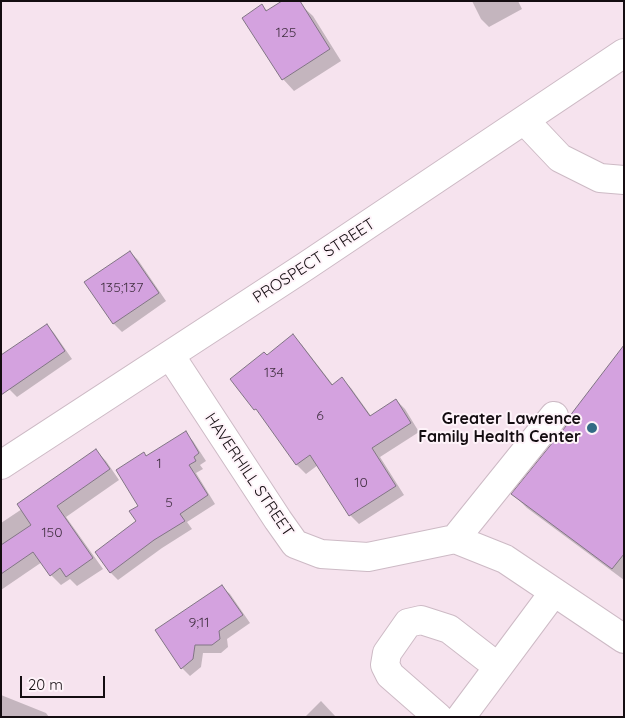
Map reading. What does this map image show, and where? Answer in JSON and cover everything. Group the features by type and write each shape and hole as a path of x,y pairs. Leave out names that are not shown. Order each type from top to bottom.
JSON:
{"street":[{"name":"PROSPECT STREET","path":"1,465 624,53"},
{"path":"524,120 560,158 600,178 624,180"},
{"name":"HAVERHILL STREET","path":"170,355 295,544 321,554 368,557 455,539"},
{"path":"554,416 455,539 505,559 624,640"},
{"path":"461,717 554,592"},
{"path":"438,717 390,675 385,665 387,654 408,622 422,620 449,629 498,667"}],"building":[{"path":"282,1 300,1 330,49 282,80 242,18 262,4 266,11"},
{"path":"130,251 159,293 113,324 84,282"},
{"path":"47,324 65,351 1,395 1,355"},
{"path":"293,334 332,385 342,377 370,416 396,399 411,423 372,448 396,486 349,516 310,455 296,465 256,409 254,410 230,379 264,352 267,355"},
{"name":"Greater Lawrence Family Health Center","path":"624,345 624,554 612,569 511,494 566,426 569,417"},
{"path":"186,431 199,453 194,457 196,461 189,465 208,495 180,514 185,521 154,540 110,573 95,552 136,521 129,511 138,506 116,470 144,452 146,456"},
{"path":"96,449 110,469 57,506 93,558 66,577 60,568 50,576 33,552 1,574 1,545 31,525 17,504"},
{"path":"222,585 243,615 219,631 220,639 212,645 195,645 193,659 181,669 155,630"}],"place":[{"name":"Greater Lawrence Family Health Center","path":"592,428"}]}
